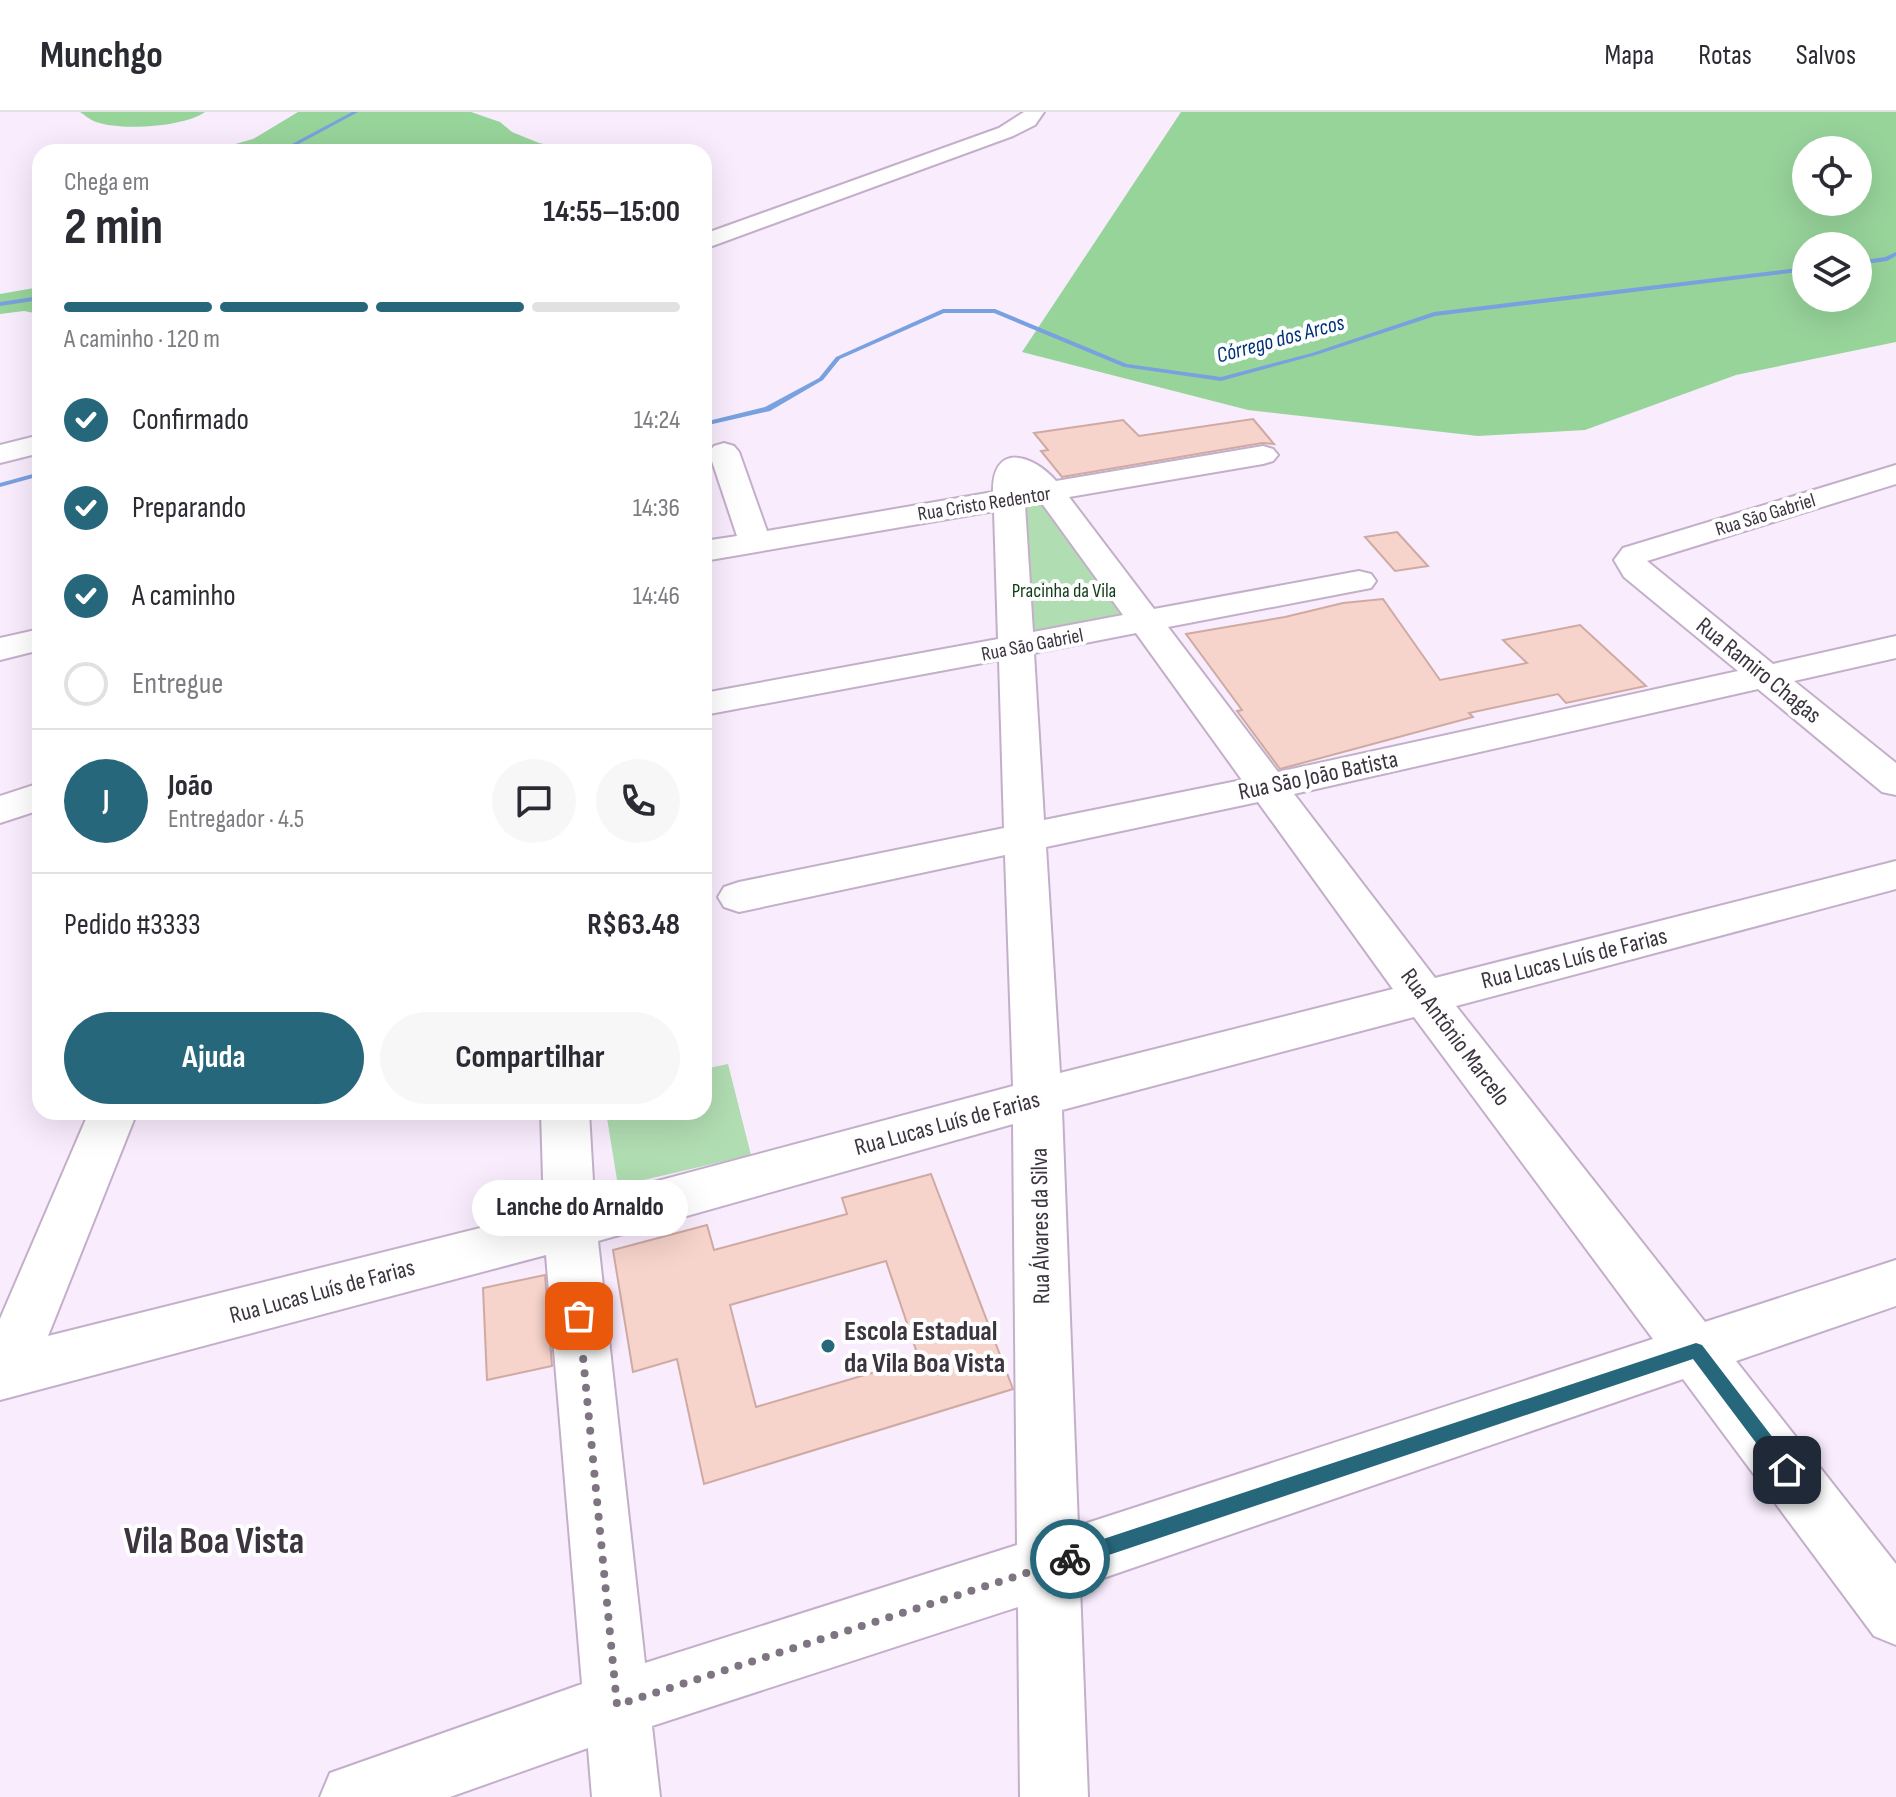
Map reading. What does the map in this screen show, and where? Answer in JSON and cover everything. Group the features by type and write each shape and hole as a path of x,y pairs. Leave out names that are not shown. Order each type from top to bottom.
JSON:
{"street":[{"path":"712,239 1006,132 1028,121 1034,112"},
{"path":"0,454 32,446"},
{"path":"724,452 755,541"},
{"name":"Rua Cristo Redentor","path":"712,549 1025,486 1263,455"},
{"name":"Rua São Gabriel","path":"1634,555 1896,474"},
{"name":"Rua Antônio Marcelo","path":"1025,486 1144,620 1424,997 1896,1614"},
{"name":"Rua Álvares da Silva","path":"1025,486 1018,648 1037,1098 1054,1797"},
{"name":"Rua Ramiro Chagas","path":"1634,555 1630,560 1636,570 1896,783"},
{"name":"Rua São Gabriel","path":"712,703 1018,648 1144,620 1359,581"},
{"path":"0,649 32,641"},
{"name":"Rua São João Batista","path":"739,897 1269,787 1896,647"},
{"path":"0,810 32,799"},
{"name":"Rua Lucas Luís de Farias","path":"3,1374 570,1227 1037,1098 1896,875"},
{"path":"3,1374 110,1120"},
{"path":"565,1120 570,1227 626,1797"},
{"path":"354,1797 617,1705 1048,1566 1896,1283"}],"green space":[{"path":"80,112 205,112 183,121 136,127 107,125"},
{"path":"298,112 471,112 500,122 512,132 544,144 235,144 253,139"},
{"path":"1181,112 1896,112 1896,342 1736,375 1585,430 1478,436 1248,410 1022,352"},
{"path":"32,288 32,312 0,314 0,294"},
{"name":"Pracinha da Vila","path":"1045,499 1129,617 1029,635 1019,502"},
{"path":"728,1064 751,1155 618,1186 607,1120 712,1120 712,1067"}],"building":[{"path":"1253,419 1274,444 1262,443 1062,477 1041,451 1048,450 1034,433 1123,420 1139,436"},
{"path":"1397,532 1428,566 1395,571 1365,537"},
{"path":"1383,599 1440,680 1527,663 1503,640 1580,625 1646,686 1566,703 1558,694 1469,713 1473,717 1280,769 1237,711 1242,710 1186,634 1285,617 1343,603"},
{"path":"931,1174 1013,1389 704,1484 677,1359 633,1372 613,1250 707,1225 714,1250 847,1214 842,1198","holes":["886,1261 919,1359 756,1407 730,1305"]},
{"path":"545,1275 552,1366 487,1380 483,1288"}],"waterway":[{"path":"295,144 356,112"},
{"name":"Córrego dos Arcos","path":"1872,261 1896,254"},
{"name":"Córrego dos Arcos","path":"712,422 767,409 821,379 838,358 943,311 995,311 1126,366 1221,379 1314,354 1434,314 1792,271"},
{"path":"0,304 32,299"},
{"name":"Córrego dos Arcos","path":"0,485 32,476"}],"way so far":[{"path":"579,1316 617,1705 1070,1559"}],"place":[{"name":"Lanche do Arnaldo","path":"579,1316"},
{"name":"Escola Estadual da Vila Boa Vista","path":"828,1346"}],"district":[{"name":"Vila Boa Vista","path":"214,1540"}],"route":[{"path":"1070,1559 1696,1351 1787,1470"}]}
